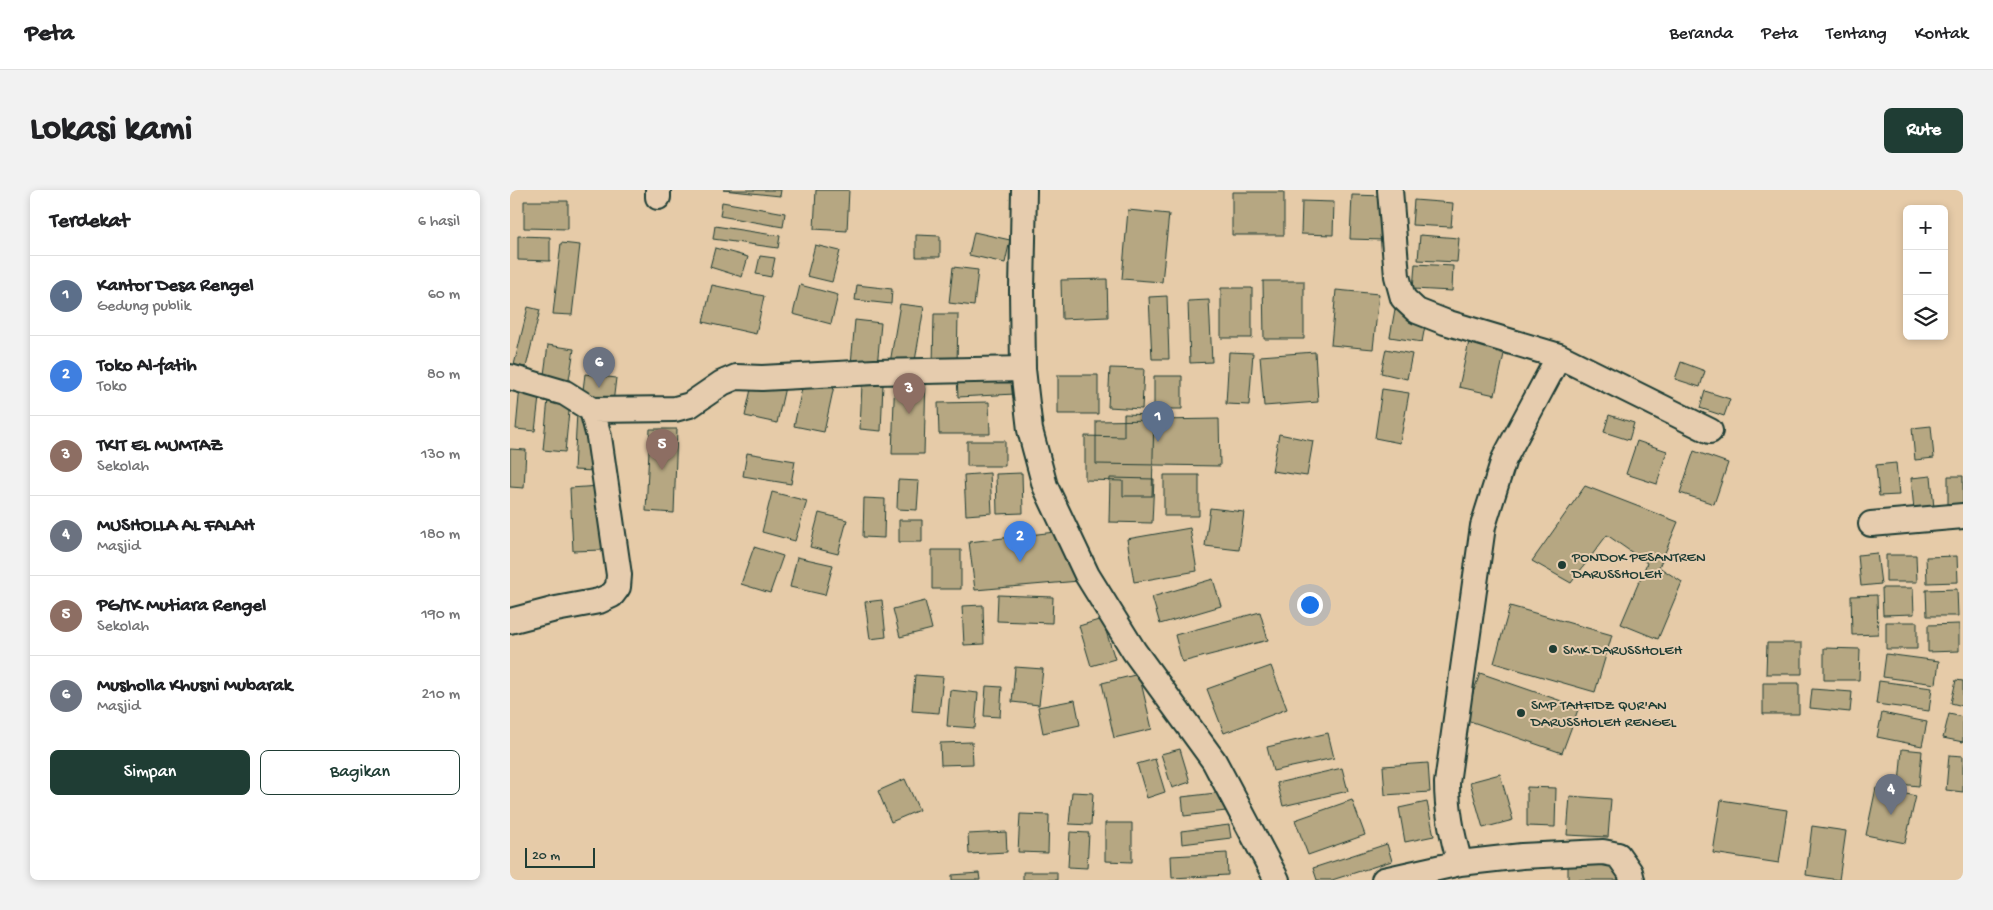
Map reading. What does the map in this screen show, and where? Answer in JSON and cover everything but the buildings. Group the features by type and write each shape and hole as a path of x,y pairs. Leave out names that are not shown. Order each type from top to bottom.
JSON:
{"street":[{"path":"1024,190 1022,290 1024,369 1030,430 1045,486 1087,575 1134,651 1214,761 1278,880"},
{"path":"1390,190 1397,276 1403,298 1417,311 1446,322 1559,356 1710,431"},
{"path":"1460,863 1451,832 1447,783 1483,526 1504,459 1559,356"},
{"path":"510,377 564,393 592,410 675,409 690,405 722,383 736,377 762,378 875,372 1024,369"},
{"path":"510,621 556,608 599,601 612,595 618,587 619,575 599,437 592,410"},
{"path":"1871,524 1963,516"},
{"path":"1384,880 1460,863 1522,856 1603,852 1618,855 1630,872 1632,880"}],"place":[{"name":"Musholla Khusni Mubarak","path":"599,388"},
{"name":"TKIT EL MUMTAZ","path":"909,414"},
{"name":"Kantor Desa Rengel","path":"1158,442"},
{"name":"PG/TK Mutiara Rengel","path":"662,470"},
{"name":"Toko Al-fatih","path":"1020,562"},
{"name":"PONDOK PESANTREN DARUSSHOLEH","path":"1562,565"},
{"name":"SMK DARUSSHOLEH","path":"1553,649"},
{"name":"SMP TAHFIDZ QUR'AN DARUSSHOLEH RENGEL","path":"1521,713"},
{"name":"MUSHOLLA AL FALAH","path":"1891,815"}]}
